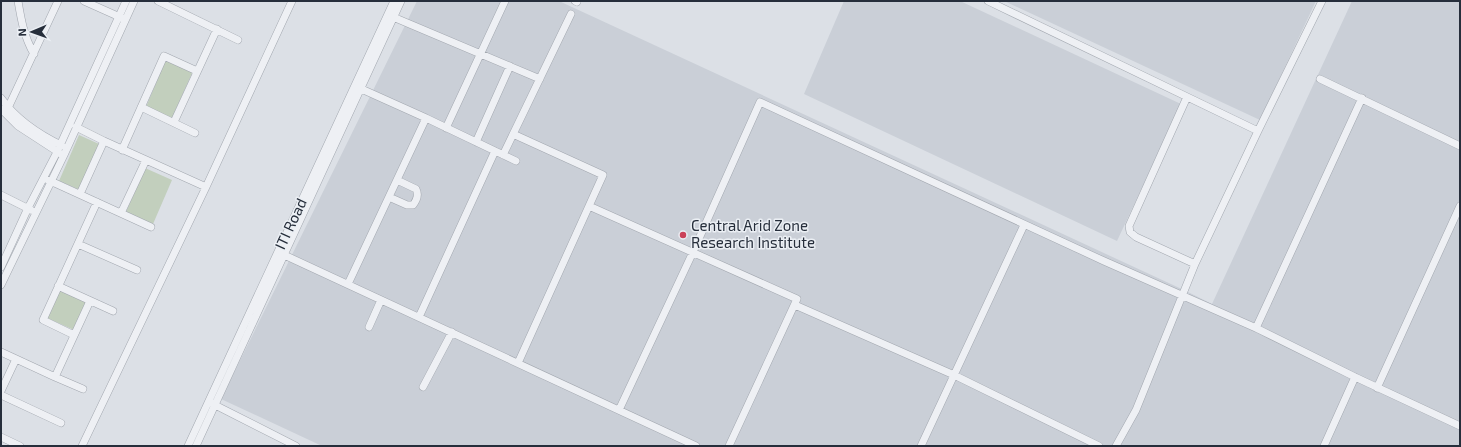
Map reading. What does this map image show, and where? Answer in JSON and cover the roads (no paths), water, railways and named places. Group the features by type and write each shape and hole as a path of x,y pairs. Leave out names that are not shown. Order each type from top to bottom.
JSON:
{"street":[{"path":"18,1 22,24 28,44 34,54"},
{"path":"5,108 34,54 58,1"},
{"path":"84,1 122,18"},
{"path":"1,284 36,212 47,180 76,127 122,18 126,1"},
{"path":"64,147 122,18 134,1"},
{"path":"158,1 238,40"},
{"path":"82,446 206,187 292,1"},
{"name":"ITI Road","path":"188,446 212,403 282,253 358,87 394,1"},
{"name":"ITI Road","path":"358,87 401,1"},
{"path":"446,128 505,1"},
{"path":"988,1 1258,131"},
{"path":"1116,446 1136,410 1195,264 1322,1"},
{"path":"503,155 571,14"},
{"path":"393,18 540,78"},
{"path":"174,122 217,29"},
{"path":"122,150 164,56 197,71"},
{"path":"476,142 510,66"},
{"path":"1320,79 1460,146"},
{"path":"358,87 516,161"},
{"path":"1187,97 1129,226 1130,232 1136,237 1195,264"},
{"path":"1,98 5,108 18,126 60,154"},
{"path":"1256,328 1362,98"},
{"path":"619,410 693,252 760,102 1024,225 1256,328 1377,388 1460,426"},
{"path":"142,107 195,133"},
{"path":"5,108 27,124 64,147"},
{"path":"348,284 426,118"},
{"path":"76,127 122,150 206,187"},
{"path":"513,134 603,175 518,363"},
{"path":"80,194 104,141"},
{"path":"419,317 495,151"},
{"path":"122,213 146,160"},
{"path":"47,180 151,227"},
{"path":"1,267 28,208 47,180"},
{"path":"389,197 407,205 413,205 416,202 418,196 416,189 397,180"},
{"path":"1,195 36,212"},
{"path":"74,335 42,320 97,202"},
{"path":"589,206 797,299 729,446"},
{"path":"1377,388 1460,206"},
{"path":"921,446 1024,225"},
{"path":"78,244 137,270"},
{"path":"282,253 696,446"},
{"path":"58,286 113,311"},
{"path":"55,378 90,300"},
{"path":"369,327 381,300"},
{"path":"795,305 954,375 1099,446"},
{"path":"423,387 452,332"},
{"path":"1,352 55,378 83,389"},
{"path":"1,391 16,359"},
{"path":"1324,446 1355,377"},
{"path":"1,395 61,424"},
{"path":"212,403 296,446"},
{"name":"ITI Road","path":"196,446 212,403"},
{"path":"1,437 20,446"},
{"path":"278,446 281,439"}],"place":[{"name":"Central Arid Zone Research Institute","path":"683,235"}]}
